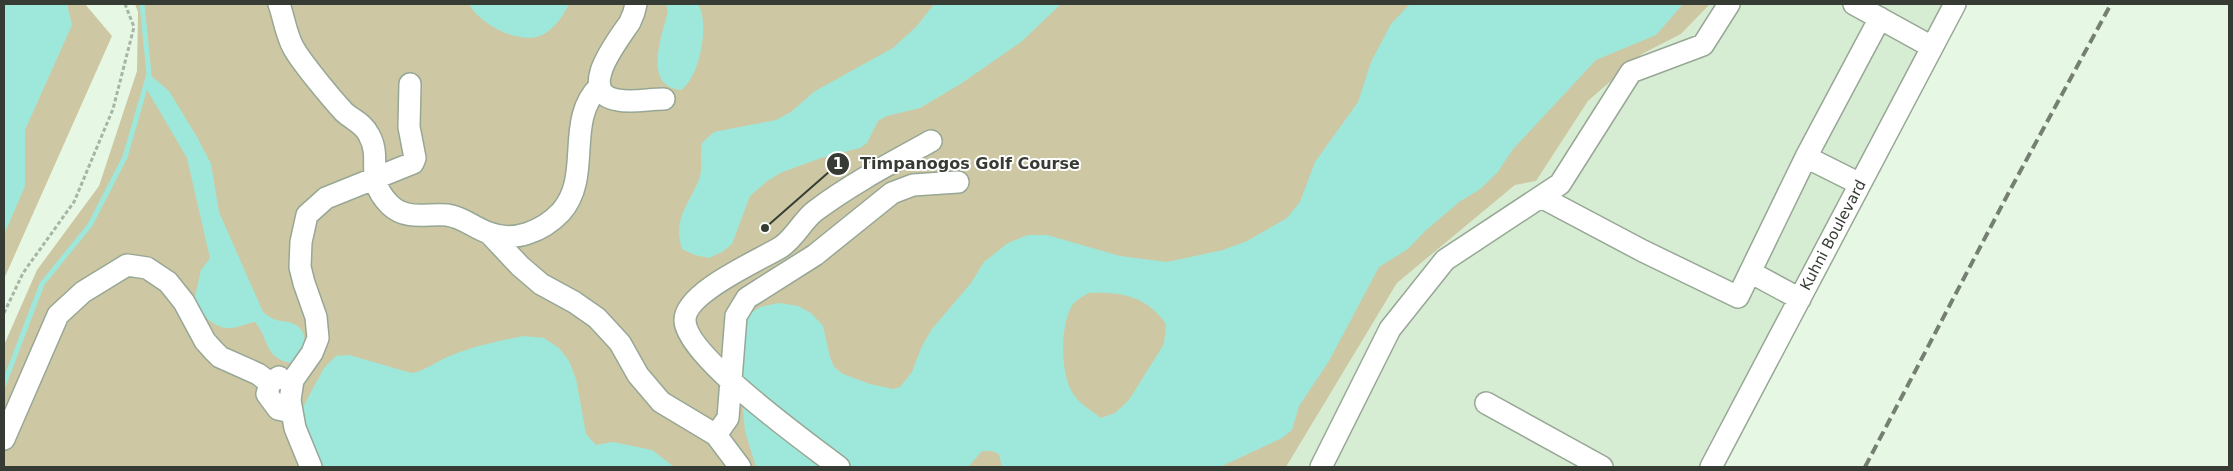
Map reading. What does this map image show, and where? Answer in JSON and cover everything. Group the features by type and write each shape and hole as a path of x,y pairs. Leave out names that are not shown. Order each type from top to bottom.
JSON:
{"street":[{"path":"279,4 294,49 345,113 362,125 370,136 374,180 385,199 396,210 404,214 449,216 464,220 509,244 541,284 574,302 597,318 620,343 638,375 661,402 716,435 740,467"},
{"path":"636,4 631,21 612,46 601,70 600,86 605,95 618,100 664,99"},
{"path":"1321,467 1390,329 1446,260 1560,184 1631,72 1703,45 1729,4"},
{"path":"1854,4 1932,47"},
{"name":"Kuhni Boulevard","path":"1711,467 1955,4"},
{"path":"1541,197 1643,251 1738,297 1806,157 1880,18"},
{"path":"312,467 295,428 291,412 293,380 312,353 318,338 316,317 300,267 307,215 326,198 413,164 415,158 409,128 410,84"},
{"path":"509,244 538,230 551,221 570,201 578,172 583,115 589,99 600,86"},
{"path":"839,467 735,384 696,345 687,330 685,321 689,306 746,264 782,246 812,213 853,184 931,141"},
{"path":"1806,157 1860,184"},
{"path":"716,435 728,418 735,384 736,316 747,298 815,255 892,192 913,185 958,182"},
{"path":"4,439 58,315 83,292 127,265 147,268 168,282 184,302 205,341 220,356 258,374 270,383"},
{"path":"1750,272 1800,299"},
{"path":"291,412 284,411 274,405 267,394 270,383 280,377 293,380"},
{"path":"1486,403 1602,467"}],"path":[{"path":"4,313 23,273 74,202 113,108 134,27 125,4"}],"shaded area":[{"path":"4,4 85,4 112,36 4,279"},
{"path":"135,4 1710,4 1681,34 1642,54 1588,101 1536,181 1515,185 1397,283 1286,467 4,467 4,345 37,270 99,186 137,71 138,12"},
{"path":"1710,4 1955,4 1711,467 1286,467 1397,283 1515,185 1536,181 1588,101 1642,54 1681,34"}],"water":[{"path":"4,4 67,4 72,25 25,130 25,186 4,235"},
{"path":"469,4 569,4 551,29 538,37 527,38 493,27 483,20"},
{"path":"666,4 698,4 703,24 703,36 698,62 688,83 681,90 669,86 661,79 658,69 659,45 668,11"},
{"path":"934,4 1061,4 1021,42 962,83 920,108 887,116 878,121 867,143 860,148 821,158 780,173 766,182 750,196 732,244 722,252 709,258 695,255 682,249 679,230 680,222 700,177 702,143 714,132 776,120 791,112 815,91 893,48 917,26"},
{"path":"1410,4 1683,4 1656,35 1596,60 1513,149 1497,173 1479,190 1459,202 1424,232 1408,249 1379,267 1329,361 1299,406 1292,430 1282,438 1220,467 1002,467 999,454 992,451 982,451 968,467 756,467 745,431 741,386 740,325 748,315 760,307 779,303 798,306 811,313 823,326 834,367 843,374 870,384 893,389 900,387 912,372 922,346 932,329 971,283 984,262 1008,243 1028,235 1047,235 1120,256 1167,262 1223,250 1247,241 1287,218 1300,202 1315,162 1358,102 1371,62 1391,24","holes":["1089,293 1112,293 1142,302 1150,307 1166,324 1164,344 1129,400 1115,413 1101,418 1074,396 1065,372 1063,348 1069,312 1073,304"]},
{"path":"149,74 169,91 211,164 219,212 263,312 275,319 296,325 304,334 305,339 302,349 291,363 282,361 272,353 255,322 232,328 214,324 200,311 194,301 201,270 210,258 187,158 146,88"},
{"path":"524,336 544,338 559,348 569,361 576,379 586,434 596,445 613,442 652,450 674,467 321,467 306,434 303,407 324,368 336,356 349,355 411,373 468,349"}],"waterway":[{"path":"4,384 42,284 90,225 125,157 149,74 142,4"}],"railway":[{"path":"1865,467 2009,192 2111,4"}],"place":[{"name":"Timpanogos Golf Course","path":"765,228"}]}
